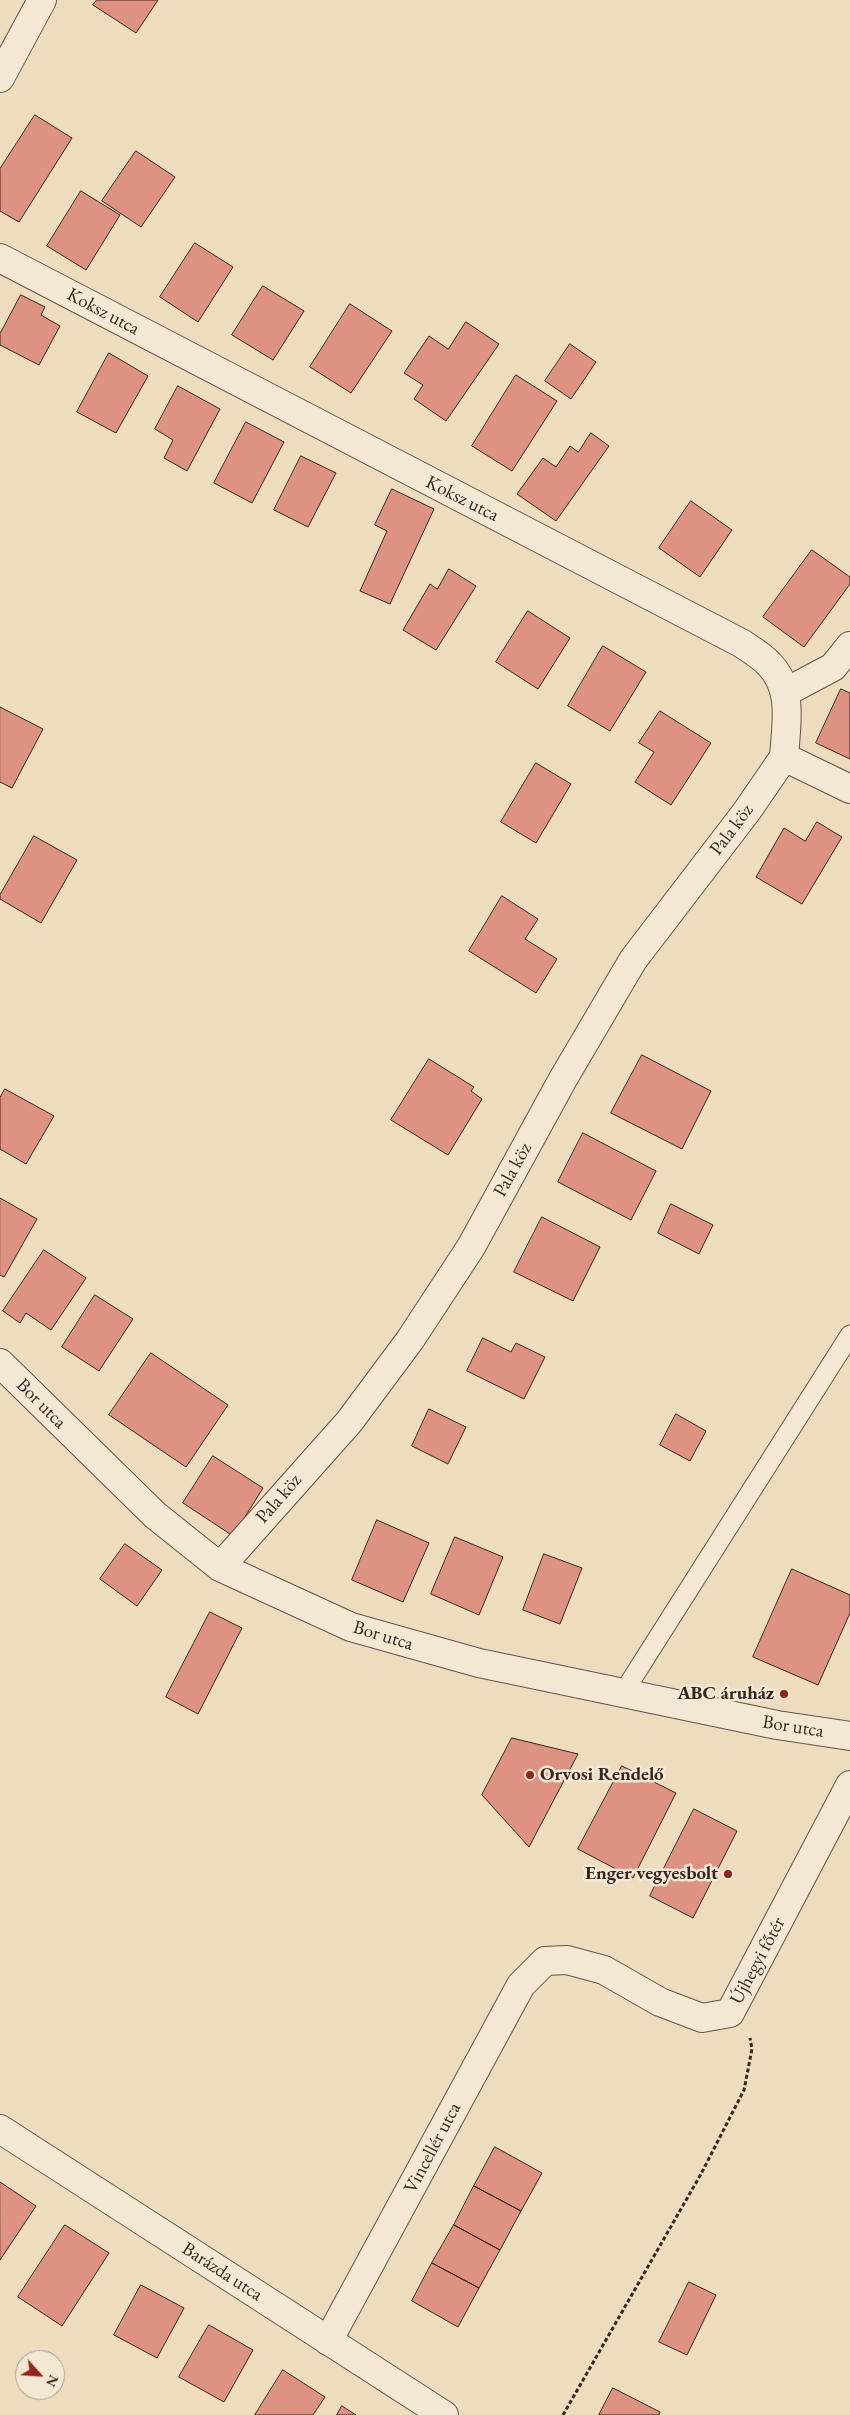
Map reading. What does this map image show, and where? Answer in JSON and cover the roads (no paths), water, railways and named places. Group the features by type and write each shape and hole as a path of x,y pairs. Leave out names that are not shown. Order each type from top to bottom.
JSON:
{"street":[{"path":"0,78 42,0"},
{"name":"Koksz utca","path":"0,258 741,643 769,664 780,678 786,692 787,724 784,757"},
{"path":"786,692 833,667 850,646"},
{"path":"784,757 850,789"},
{"name":"Pala köz","path":"220,1567 349,1422 410,1340 471,1247 563,1079 633,960 747,811 784,757"},
{"name":"Bor utca","path":"0,1363 155,1515 220,1567 351,1627 479,1663 777,1725 850,1736"},
{"name":"Újhegyi főtér","path":"544,1962 567,1960 604,1970 660,2002 702,2018 730,2014 850,1785"},
{"name":"Vincellér utca","path":"328,2341 521,1985 544,1962"},
{"name":"Barázda utca","path":"0,2129 444,2415"}],"lane":[{"path":"623,1693 850,1335"}],"place":[{"name":"ABC áruház","path":"784,1694"},
{"name":"Orvosi Rendelő","path":"530,1775"},
{"name":"Enger vegyesbolt","path":"728,1874"}]}
